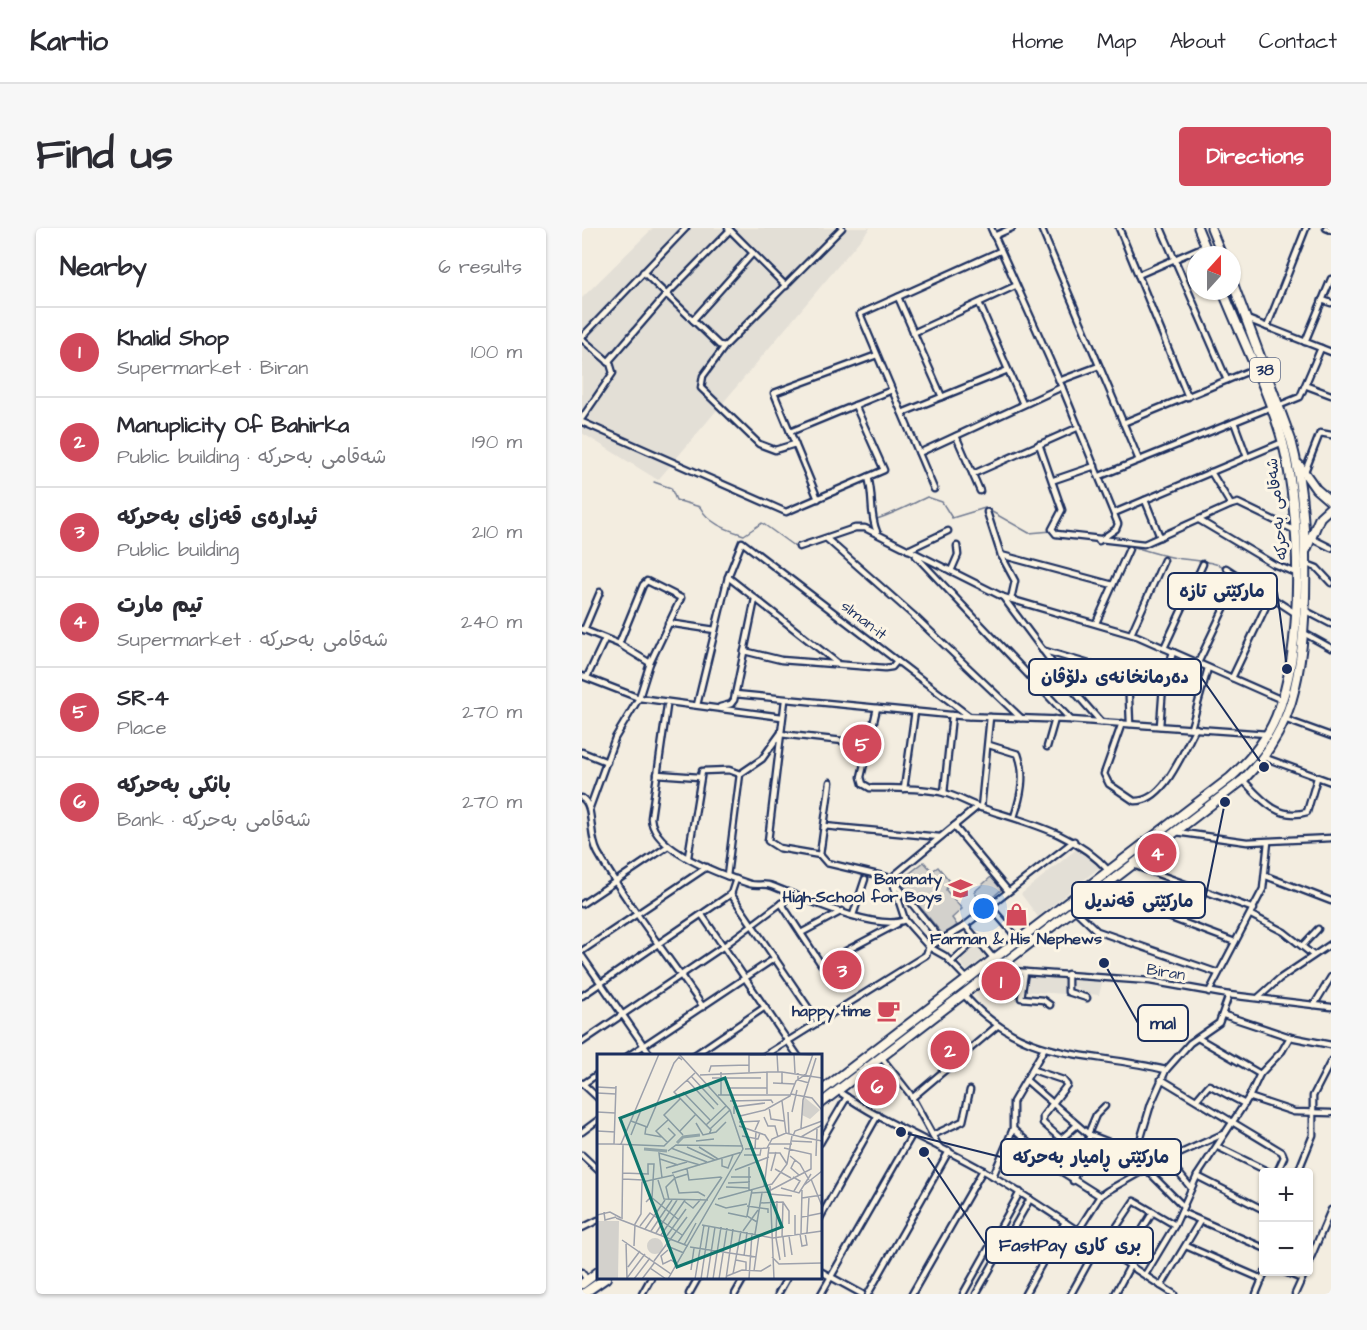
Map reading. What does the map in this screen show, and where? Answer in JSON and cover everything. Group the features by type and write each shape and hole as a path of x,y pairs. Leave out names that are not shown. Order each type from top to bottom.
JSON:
{"main road":[{"path":"1198,228 1205,246"},
{"path":"1211,228 1218,246"},
{"name":"شەقامی بەحرکە","path":"1227,300 1282,442 1291,482 1296,531 1295,657"},
{"name":"شەقامی بەحرکە","path":"822,1103 1244,780 1263,758 1284,719 1302,631 1303,513 1296,461 1240,300"},
{"name":"38","path":"1296,461 1316,489 1331,502"},
{"name":"38","path":"1304,560 1320,517 1331,507"},
{"name":"شەقامی بەحرکە","path":"822,1089 968,980 1237,772 1267,734 1291,685"},
{"path":"1005,950 1011,951 1012,957"},
{"path":"584,1282 597,1273"},
{"path":"583,1294 594,1291 605,1279"}],"street":[{"path":"686,228 582,338 613,368 612,378 582,420 786,512 884,470 855,405"},
{"path":"795,444 775,450 759,444 701,388 703,376 725,346 842,228"},
{"path":"991,228 1062,387 1118,524 1116,529 1099,541"},
{"path":"994,236 1012,228"},
{"path":"1041,228 1139,460"},
{"path":"1119,228 1188,397"},
{"path":"1161,228 1227,380"},
{"path":"1268,327 1306,228"},
{"path":"1326,228 1331,230"},
{"path":"608,362 666,295 729,229 786,286"},
{"path":"934,489 860,314 1000,251"},
{"path":"693,320 753,253"},
{"path":"1138,275 1187,254"},
{"path":"643,272 719,345 725,346"},
{"path":"1305,342 1331,279"},
{"path":"913,333 1015,286"},
{"path":"898,297 942,397"},
{"path":"1322,300 1331,303"},
{"path":"979,303 1023,404"},
{"path":"1247,319 1331,352"},
{"path":"1278,406 1295,401 1307,386 1321,348"},
{"path":"818,499 774,393 877,355"},
{"path":"1059,381 1099,366"},
{"path":"1123,423 1254,369"},
{"path":"902,413 1008,370"},
{"path":"1307,386 1331,395"},
{"path":"919,453 1062,387"},
{"path":"790,432 892,390"},
{"path":"1100,476 1269,408"},
{"path":"1234,422 1247,457"},
{"path":"973,474 1078,427"},
{"path":"1304,474 1320,433 1322,431 1331,435"},
{"path":"956,436 980,491"},
{"path":"1114,513 1282,442"},
{"path":"1039,444 1054,480 1062,510 1052,529 1056,534 1099,541 1144,544 1238,503 1296,531"},
{"path":"1054,480 1095,466"},
{"path":"1211,472 1231,505"},
{"path":"868,477 873,498 872,516 878,533"},
{"path":"1145,500 1160,537"},
{"path":"987,512 1001,555 1015,581 1011,599"},
{"path":"1199,520 1273,564 1296,573"},
{"path":"799,547 860,527 878,533 914,554 1003,597 1131,634 1282,700"},
{"path":"908,550 948,531"},
{"path":"1311,538 1331,548"},
{"path":"827,539 913,615 1021,717"},
{"name":"slman-it","path":"728,577 739,545 746,543 969,716"},
{"path":"951,572 958,555 957,546"},
{"path":"1096,623 1129,549"},
{"path":"914,554 1071,720"},
{"path":"1001,555 1113,585"},
{"path":"1131,634 1164,560"},
{"path":"1304,560 1317,568 1331,584"},
{"path":"1164,648 1203,564"},
{"path":"1226,568 1295,613"},
{"path":"697,705 728,577 836,662"},
{"path":"1198,663 1239,577"},
{"path":"619,644 643,585 647,581 681,598 650,663 639,698 619,731 590,807 592,840 615,882 703,1007"},
{"path":"600,592 583,630 619,644 650,663"},
{"path":"1003,597 1042,650 1101,722"},
{"path":"716,708 730,704 735,694 755,598"},
{"path":"1232,678 1270,598"},
{"path":"1303,609 1331,624"},
{"path":"668,623 715,630"},
{"path":"1302,631 1331,648"},
{"path":"605,639 585,677 639,698 783,717"},
{"path":"1042,650 1163,686"},
{"path":"744,651 781,660 836,662 889,668 897,661"},
{"path":"1160,726 1163,686 1173,652"},
{"path":"1122,723 1104,774 1109,784 1134,801 1143,800 1164,786 1193,728 1208,668"},
{"path":"1128,676 1130,724"},
{"path":"735,694 952,715 1122,723 1267,734"},
{"path":"784,700 768,841 779,848 820,855 827,863 891,878 942,941"},
{"path":"667,706 651,823 657,837 668,846 727,876 753,885 769,885 853,915 897,924"},
{"path":"877,708 861,777 863,784 870,788 944,793 979,807 1014,817 1074,841 1092,854 1109,871"},
{"path":"904,789 915,711"},
{"path":"944,793 952,715"},
{"path":"891,878 979,807 989,745 990,717"},
{"path":"1047,747 1055,719"},
{"path":"1284,719 1331,736"},
{"path":"780,734 870,744"},
{"path":"727,876 740,774 762,759 780,734"},
{"path":"989,745 1018,754 1022,763 1021,796 1014,817"},
{"path":"582,752 607,762"},
{"path":"1263,758 1331,782"},
{"path":"688,857 699,772 729,770 740,774"},
{"path":"657,774 699,777"},
{"path":"1244,780 1268,806 1280,812 1296,814 1307,812 1317,778"},
{"path":"820,855 830,782"},
{"path":"582,798 590,807"},
{"path":"824,826 940,837"},
{"path":"954,826 1008,891"},
{"path":"1176,832 1247,842 1331,837"},
{"path":"929,946 942,941 965,926 989,905 1074,841"},
{"path":"1209,992 1254,909 1266,876 1268,842"},
{"path":"582,904 668,846"},
{"path":"1133,865 1254,909"},
{"path":"582,951 707,867"},
{"path":"1266,876 1331,901"},
{"path":"891,878 905,920 929,946 951,962 968,980"},
{"path":"582,996 660,945 731,894 736,879"},
{"path":"853,915 865,879"},
{"path":"1099,891 1235,942"},
{"path":"731,894 818,1022"},
{"path":"582,1042 724,946 792,895"},
{"path":"781,903 818,960 825,964 905,920"},
{"path":"989,905 1018,940"},
{"path":"1075,910 1097,931 1218,973"},
{"path":"801,933 842,911"},
{"path":"702,915 797,1054"},
{"path":"1251,915 1303,945 1313,955"},
{"path":"965,926 994,959"},
{"path":"1303,945 1318,929"},
{"path":"951,962 977,939"},
{"path":"1259,997 1313,955 1331,944"},
{"path":"767,1054 927,955 929,946"},
{"path":"582,956 650,1054"},
{"path":"631,1054 775,958"},
{"name":"Biran","path":"996,970 1149,981 1229,995 1331,1007"},
{"path":"1025,972 1022,998 1036,999 1050,1005"},
{"path":"1068,974 1066,989 1087,998"},
{"path":"1314,1005 1331,976"},
{"path":"964,995 997,1026 1044,1049 1166,1070"},
{"path":"1229,995 1224,1015 1219,1023 1198,1038 1166,1070 1139,1144 1146,1169 1182,1209 1200,1221 1259,1246"},
{"path":"696,1054 765,1007"},
{"path":"1224,1015 1290,1037 1331,1045"},
{"path":"912,1098 997,1026"},
{"path":"1144,1275 1175,1225 1197,1176 1218,1147 1230,1123 1250,1097 1260,1074 1282,1052 1290,1037"},
{"path":"1198,1038 1260,1074"},
{"path":"993,1176 1013,1129 1013,1102 1044,1049"},
{"path":"881,1057 912,1098 939,1147"},
{"path":"1300,1168 1313,1135 1315,1112 1313,1096 1331,1061"},
{"path":"1033,1070 1063,1080 1067,1085 1042,1119 1058,1138 1063,1138 1076,1126"},
{"path":"597,1075 583,1083 597,1097"},
{"path":"1161,1079 1197,1099 1230,1123 1282,1152 1284,1157 1279,1168"},
{"path":"1026,1080 1089,1135 1142,1155"},
{"path":"1197,1099 1209,1085 1245,1104"},
{"path":"933,1135 963,1121 970,1090"},
{"path":"838,1091 912,1135 949,1151 1020,1192 1161,1286 1165,1292 1174,1294"},
{"path":"822,1140 847,1097"},
{"path":"1250,1097 1294,1112 1331,1113"},
{"path":"1073,1181 1096,1115 1105,1106"},
{"path":"822,1214 878,1116"},
{"path":"582,1132 597,1121"},
{"path":"1013,1129 1073,1181 1100,1196"},
{"path":"1078,1231 1100,1196 1146,1169 1169,1161 1225,1134"},
{"path":"822,1294 912,1135"},
{"path":"1218,1147 1259,1168"},
{"path":"868,1294 949,1151"},
{"path":"582,1155 597,1169"},
{"path":"1169,1161 1191,1188"},
{"path":"912,1294 983,1170"},
{"path":"1197,1176 1259,1208"},
{"path":"963,1294 1020,1192"},
{"path":"976,1294 1030,1199"},
{"path":"1071,1294 1130,1204 1137,1201 1175,1225"},
{"path":"1313,1253 1331,1210"},
{"path":"1123,1261 1153,1212"},
{"path":"582,1228 597,1220"},
{"path":"1161,1286 1200,1221"},
{"path":"1025,1294 1065,1222"},
{"path":"1324,1230 1331,1231"},
{"path":"1186,1246 1262,1279"},
{"path":"1115,1294 1130,1266"},
{"path":"582,1272 584,1282"},
{"path":"822,1272 862,1294"},
{"path":"1256,1294 1263,1276"},
{"path":"1294,1276 1302,1280"},
{"path":"1295,1294 1304,1276"},
{"path":"642,1294 650,1279"},
{"path":"690,1294 698,1279"},
{"path":"735,1294 743,1279"},
{"path":"778,1294 786,1279"}],"shaded area":[{"path":"653,228 870,228 658,480 582,433 582,298"},
{"path":"1078,848 1100,867 1038,917 1021,894"},
{"path":"924,862 932,871 938,867 949,880 946,890 962,909 952,918 957,925 944,936 910,895 914,891 910,894 900,881"},
{"path":"991,877 1002,889 984,905 974,892"},
{"path":"978,943 987,955 967,971 959,960"},
{"path":"1026,974 1066,977 1064,994 1025,991"},
{"path":"1069,977 1103,980 1099,995 1078,993 1079,988 1068,987"}],"waterway":[{"path":"654,482 671,488 676,500 700,507 708,518 725,528 744,535 762,523 798,549"},
{"path":"877,519 927,497 942,502 952,518 985,508 1029,533 1052,531"},
{"path":"1124,544 1163,555 1224,567"}],"place":[{"name":"مارکێتی تازە","path":"1287,669"},
{"name":"SR-4","path":"862,744"},
{"name":"دەرمانخانەی دلۆڤان","path":"1264,767"},
{"name":"مارکێتی قەندیل","path":"1225,802"},
{"name":"تيم مارت","path":"1157,853"},
{"name":"Baranaty High-School for Boys","path":"960,888"},
{"name":"Farman & His Nephews","path":"1016,914"},
{"name":"mal","path":"1104,963"},
{"name":"ئیدارەی قەزای بەحرکە","path":"842,970"},
{"name":"Khalid Shop","path":"1001,981"},
{"name":"happy time","path":"889,1011"},
{"name":"Manuplicity Of Bahirka","path":"950,1050"},
{"name":"بانکی بەحرکە","path":"877,1086"},
{"name":"مارکێتی ڕامیار بەحرکە","path":"901,1132"},
{"name":"FastPay بری كاری","path":"924,1152"}]}
